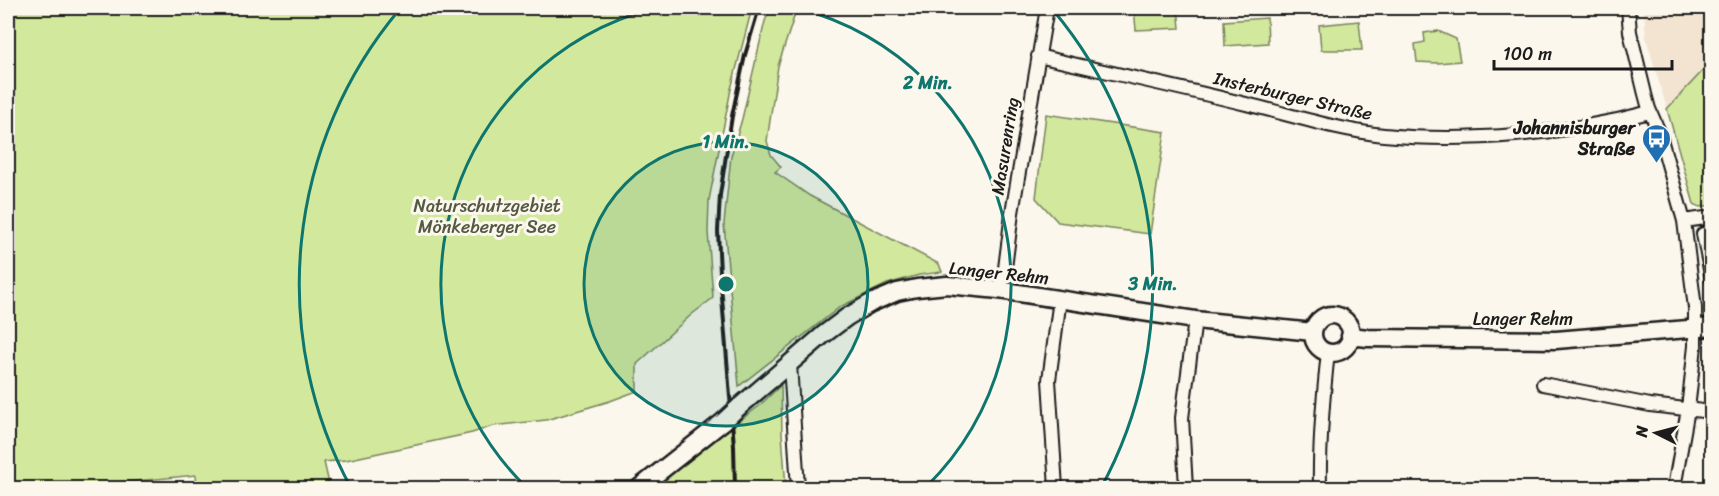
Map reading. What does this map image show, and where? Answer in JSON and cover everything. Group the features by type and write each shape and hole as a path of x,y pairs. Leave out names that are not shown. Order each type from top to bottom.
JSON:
{"street":[{"name":"Masurenring","path":"999,290 1004,276 1012,213 1047,8"},
{"path":"1628,8 1630,32 1650,112 1659,132 1684,221 1695,308 1703,328 1695,346 1688,409 1674,489"},
{"name":"Insterburger Straße","path":"1038,56 1246,104 1305,121 1383,135 1443,137 1536,133 1650,112"},
{"path":"1684,221 1712,217"},
{"path":"1712,232 1703,234 1712,280"},
{"name":"Langer Rehm","path":"639,489 724,421 823,335 871,303 897,292 947,285 999,290 1195,320 1313,332"},
{"path":"1056,489 1049,380 1060,299"},
{"path":"1334,315 1348,325 1350,336 1345,347 1340,351 1328,352 1318,347 1313,332 1318,321 1334,315"},
{"path":"1186,489 1182,418 1195,320"},
{"name":"Langer Rehm","path":"1350,336 1556,340 1703,328"},
{"path":"1320,489 1319,453 1328,352"},
{"path":"790,364 798,489"},
{"path":"1543,384 1650,405 1712,412"}],"shaded area":[{"path":"1644,8 1711,8 1711,62 1667,109 1646,38"}],"green space":[{"name":"Naturschutzgebiet Mönkeberger See","path":"8,8 752,8 731,89 709,200 708,232 713,298 637,364 637,391 546,420 493,426 472,433 346,460 324,462 330,488 197,488 196,475 87,486 87,488 8,488"},
{"path":"771,8 799,8 778,66 767,141 771,155 781,167 775,172 810,196 939,264 942,272 919,275 887,284 840,307 739,386 724,224 731,156 765,21"},
{"path":"1134,8 1178,8 1180,28 1136,30"},
{"path":"1267,18 1268,43 1225,46 1224,21"},
{"path":"1359,21 1362,50 1321,50 1319,25"},
{"path":"1438,31 1456,39 1460,61 1417,62 1415,44 1425,42 1424,33"},
{"path":"1711,62 1711,205 1700,207 1694,204 1667,109"},
{"path":"1046,114 1165,132 1150,234 1058,222 1036,198"},
{"path":"781,385 786,488 649,488 758,407"}],"railway":[{"path":"735,488 718,231 720,195 732,116 745,55 759,8"}],"place":[{"name":"Johannisburger Straße","path":"1656,164"}]}
